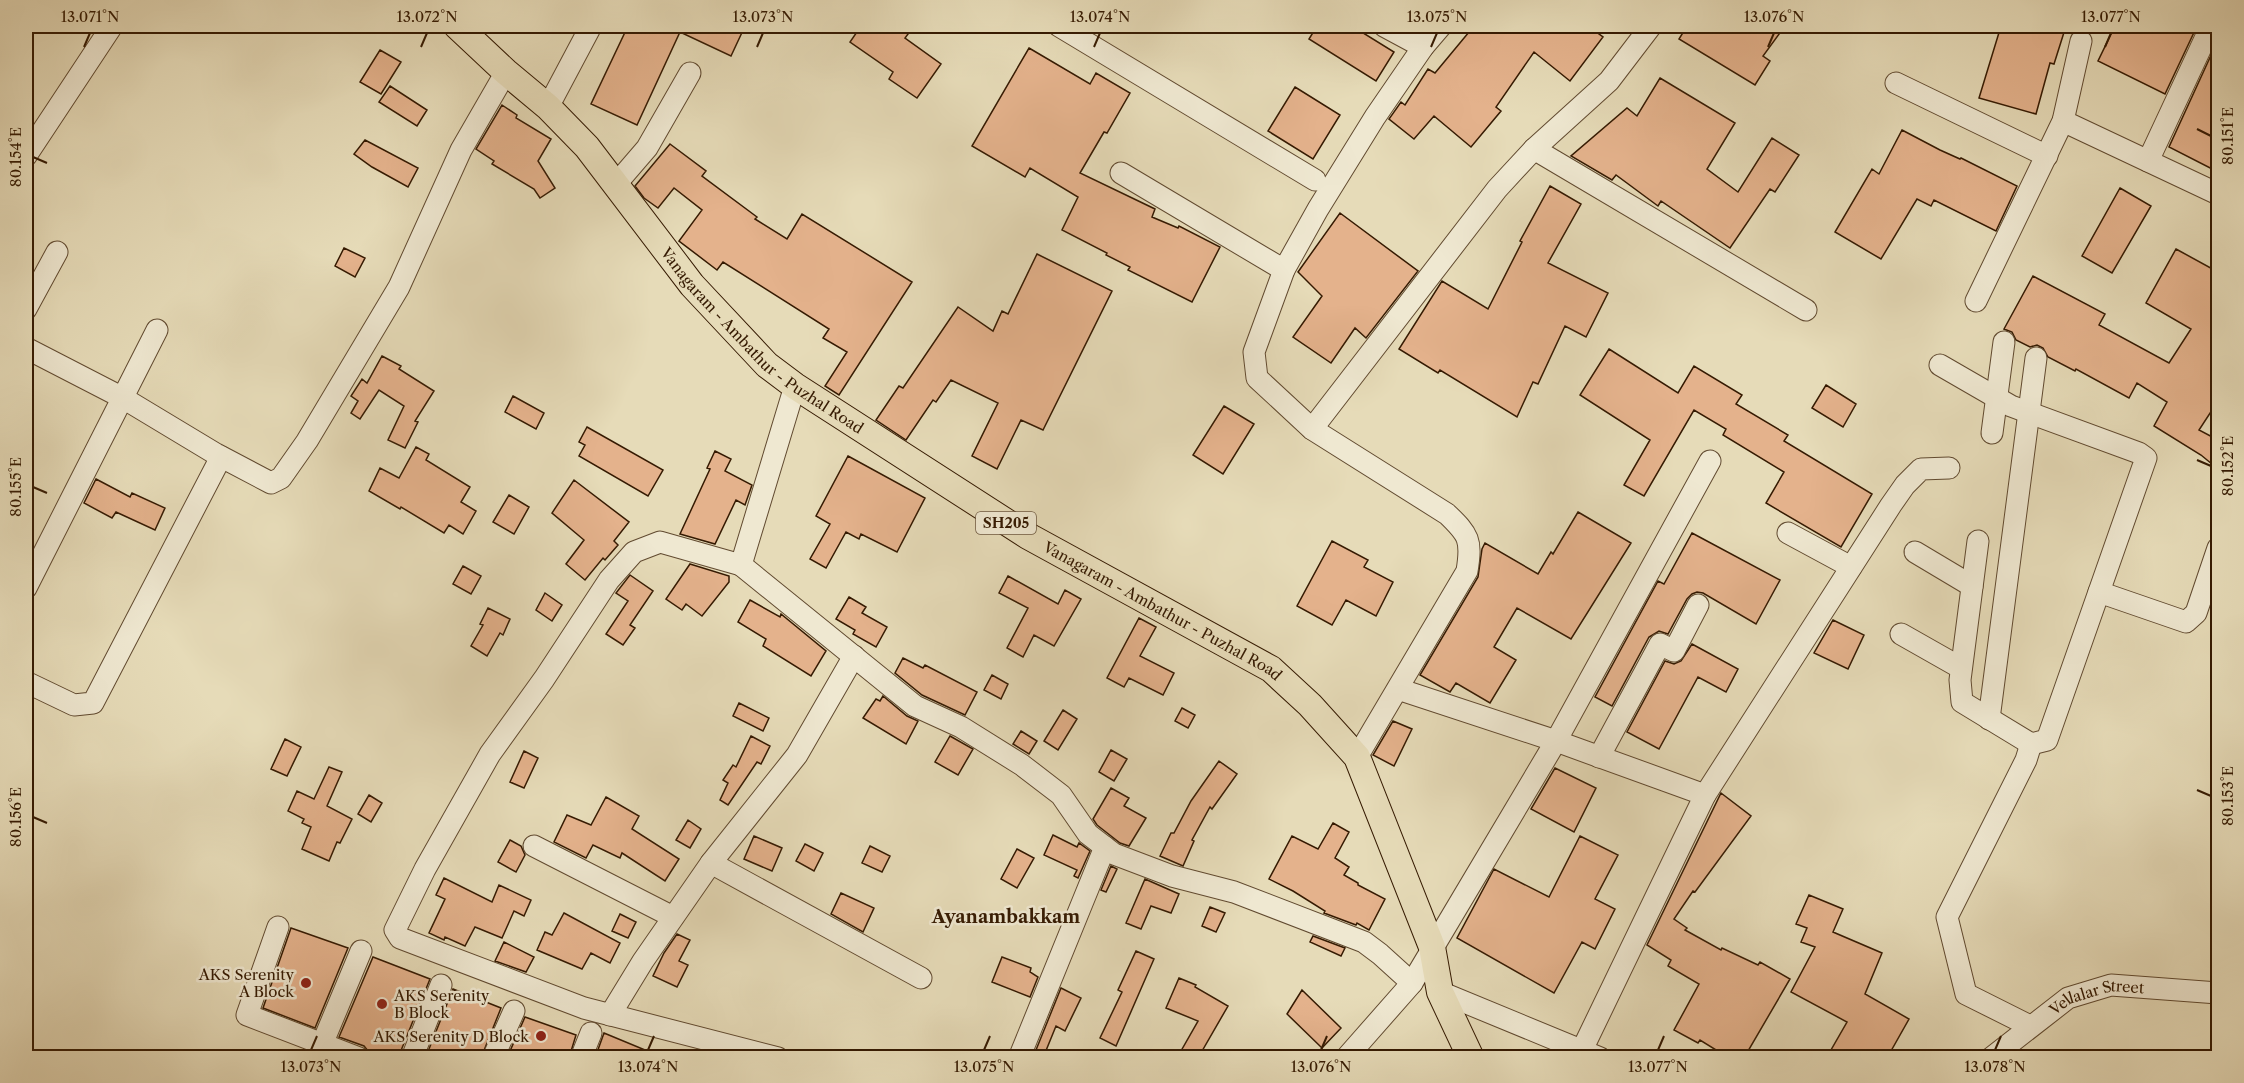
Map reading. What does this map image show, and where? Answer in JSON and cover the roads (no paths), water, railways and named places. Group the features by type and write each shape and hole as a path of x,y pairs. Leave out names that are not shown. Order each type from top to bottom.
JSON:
{"main road":[{"name":"Vanagaram - Ambathur - Puzhal Road","path":"457,26 548,107 586,147 692,285 767,365 795,386 1028,536 1271,669 1310,705 1357,758 1432,947 1440,992 1471,1058"}],"street":[{"path":"26,156 112,26"},
{"path":"548,107 591,26"},
{"path":"1384,26 1423,47"},
{"path":"1357,758 1467,571 1470,553 1466,532 1447,514 1312,429 1257,378 1254,352 1284,270 1375,117 1423,47 1441,26"},
{"path":"1312,429 1497,189 1534,149 1610,81 1651,26"},
{"path":"2148,161 2211,26"},
{"path":"1072,29 1314,180"},
{"path":"1976,302 2063,121 2081,40"},
{"path":"26,348 123,398 221,457 271,483 281,478 307,441 399,287 460,150 506,72"},
{"path":"616,184 647,148 690,73"},
{"path":"1896,83 2047,156"},
{"path":"2063,121 2218,194"},
{"path":"1534,149 1806,309"},
{"path":"1121,173 1284,270"},
{"path":"26,309 57,252"},
{"path":"26,588 157,330"},
{"path":"1992,433 2004,342"},
{"path":"1989,719 2036,358"},
{"path":"1940,365 1996,397 2139,453 2146,458 2047,740 2031,744 1962,702 1961,668 1978,541"},
{"path":"741,565 795,386"},
{"path":"26,682 74,705 93,703 221,457"},
{"path":"1346,1058 1412,983 1556,741 1710,461"},
{"path":"1440,992 1591,1054 1705,795 1905,485 1921,469 1949,468"},
{"path":"1788,533 1851,567"},
{"path":"778,1058 584,1008 400,938 394,930 490,754 544,679 609,580 634,552 660,542 741,565 915,706 961,727 1022,765 1061,795 1088,834 1114,854 1172,876 1234,892 1364,942 1412,983"},
{"path":"2099,592 2186,622 2196,614 2218,548"},
{"path":"1915,552 1972,586"},
{"path":"1599,757 1660,644 1674,651 1698,605"},
{"path":"1901,634 1961,668"},
{"path":"610,1015 643,961 711,863 797,755 854,657"},
{"path":"1398,689 1556,741 1705,795"},
{"path":"2030,1026 1966,994 1947,917 2026,760 2031,744"},
{"path":"534,846 673,917"},
{"path":"1019,1058 1105,847"},
{"path":"711,863 921,978"},
{"path":"278,927 247,1015 359,1058"},
{"path":"322,1042 361,951"},
{"path":"412,1058 441,985"},
{"name":"Vellalar Street","path":"1991,1058 2068,998 2111,985 2218,993"},
{"path":"493,1058 514,1011"},
{"path":"581,1058 591,1033"}],"place":[{"name":"AKS Serenity A Block","path":"306,983"},
{"name":"AKS Serenity B Block","path":"382,1004"},
{"name":"AKS Serenity D Block","path":"541,1036"}],"district":[{"name":"Ayanambakkam","path":"1006,917"}]}
